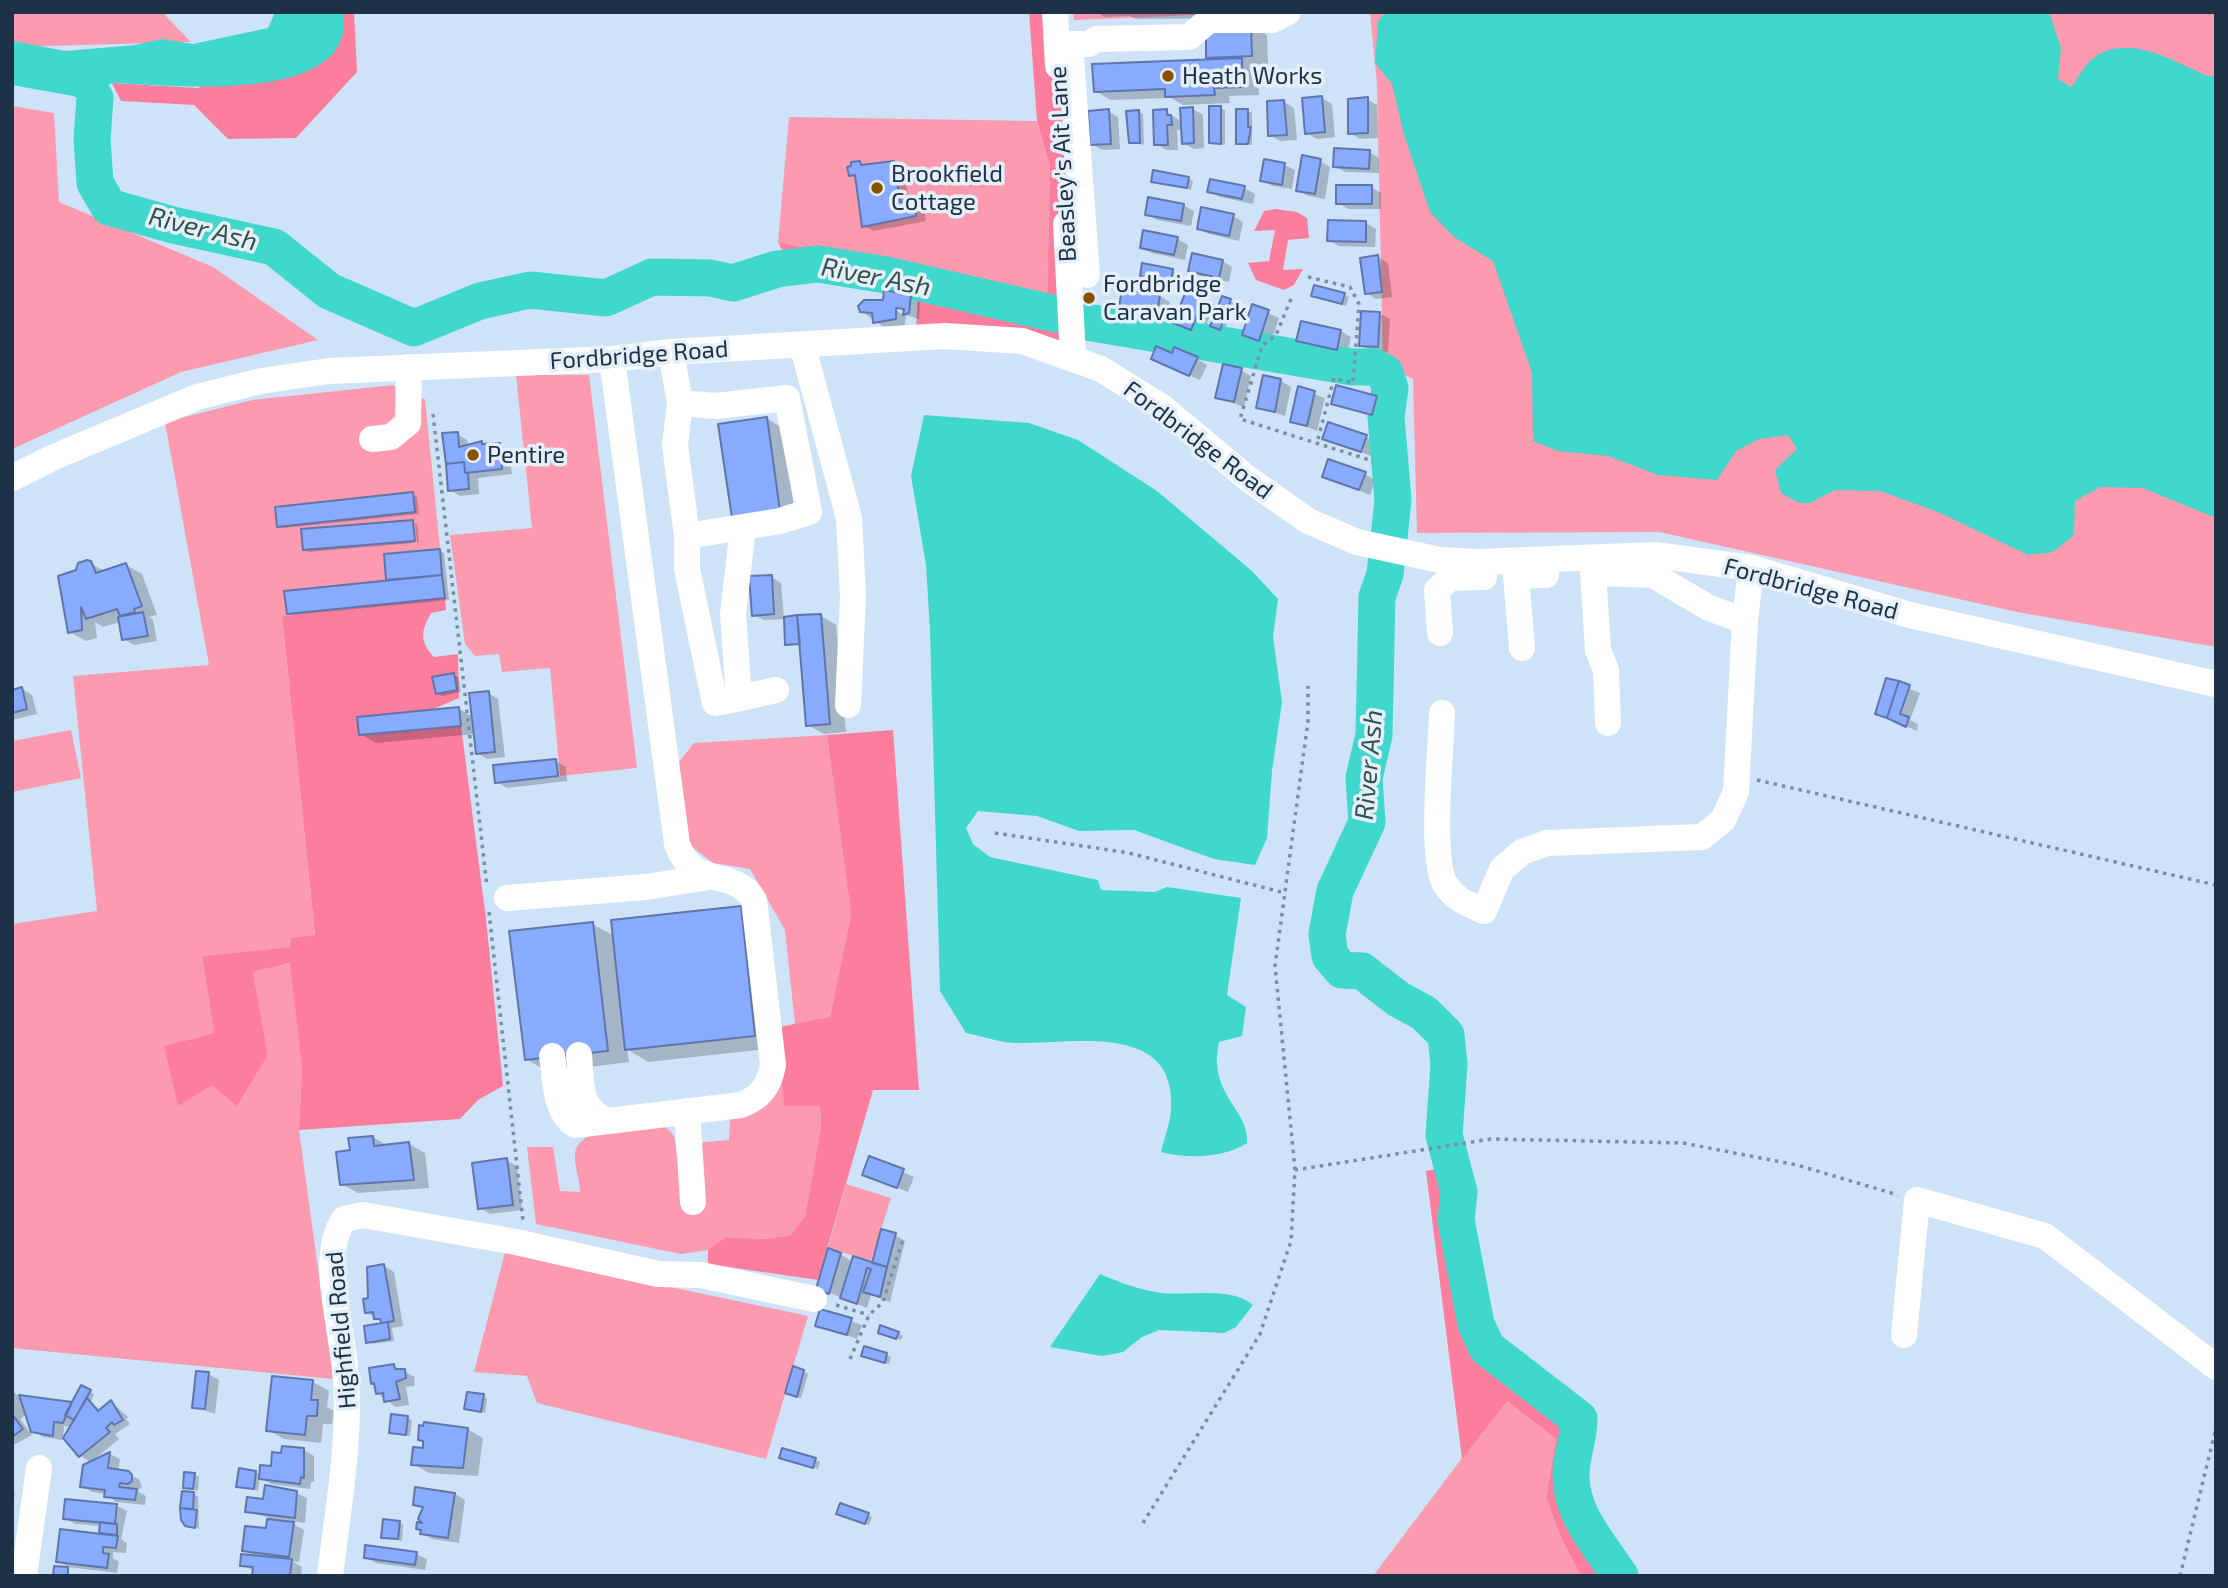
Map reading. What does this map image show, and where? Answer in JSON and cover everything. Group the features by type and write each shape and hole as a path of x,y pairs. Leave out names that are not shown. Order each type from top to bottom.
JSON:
{"street":[{"name":"Beasley's Ait Lane","path":"1055,12 1073,357"},
{"path":"1087,275 1070,44 1089,44 1096,39 1189,37 1209,20 1272,19 1288,12"},
{"name":"Fordbridge Road","path":"12,478 54,457 197,397 261,381 329,371 612,359 671,352 945,336 1022,341 1101,369 1162,407 1247,478 1308,522 1357,542 1405,554 1515,568 1655,555 1751,568 1910,615 2216,684"},
{"path":"802,344 849,518 853,596 848,705"},
{"path":"671,352 680,403 675,445 687,536 687,569 718,702"},
{"path":"552,1056 560,1107 566,1119 575,1125 741,1105 754,1100 770,1079 773,1065 754,900 748,890 737,883 709,877 688,865 677,844 612,359"},
{"path":"372,439 391,437 408,423 409,367"},
{"path":"680,403 715,406 787,398 809,512 780,521 687,536"},
{"path":"718,702 744,527"},
{"path":"1515,568 1522,648"},
{"path":"1440,633 1437,590 1450,578 1515,568 1653,575 1709,608 1745,621"},
{"path":"1442,713 1438,857 1444,883 1458,900 1484,911 1502,869 1522,852 1547,843 1702,837 1723,820 1736,792 1745,621 1751,568"},
{"path":"1593,572 1598,650 1606,670 1608,723"},
{"path":"718,702 776,690"},
{"path":"494,899 646,887 709,877"},
{"path":"579,1055 584,1101 592,1114 607,1121"},
{"path":"687,1111 693,1202"},
{"path":"1904,1335 1917,1200 2045,1236 2216,1367"},
{"name":"Highfield Road","path":"330,1576 349,1422 331,1254 335,1233 344,1219 363,1215 516,1242 658,1274 701,1275 814,1298"},
{"path":"24,1576 39,1468"}],"path":[{"path":"1308,277 1350,287 1359,304 1353,383 1334,378 1317,443"},
{"path":"1291,299 1276,335 1261,349 1240,419 1373,461"},
{"path":"433,412 494,899 524,1211 522,1228 516,1242"},
{"path":"1143,1523 1260,1334 1291,1241 1295,1170 1275,966 1308,721 1308,686"},
{"path":"1737,775 2216,885"},
{"path":"995,833 1129,853 1285,892"},
{"path":"1295,1170 1491,1139 1683,1143 1797,1165 1917,1200"},
{"path":"850,1359 869,1315 883,1302 903,1239"},
{"path":"814,1298 869,1315"},
{"path":"2180,1576 2216,1428"}],"shaded area":[{"path":"12,12 162,12 191,42 12,47"},
{"path":"275,12 343,12 340,42 322,63 292,77 255,84 174,86 112,83 100,90 107,102 98,121 97,148 90,149 90,115 85,102 73,96 12,85 12,41 66,51 135,45 162,39 193,44 268,28"},
{"path":"340,12 354,12 357,72 296,138 228,139 194,105 121,101 112,83 198,88"},
{"path":"1029,12 1058,12 1072,344 916,331 918,293 822,273 797,280 778,242 1047,299 1050,167 1037,121"},
{"path":"1073,12 1268,12 1074,20"},
{"path":"1370,12 2216,12 2216,647 2017,612 1659,532 1417,533 1413,379 1383,364 1377,85"},
{"path":"1386,12 2049,12 2061,48 2058,79 2071,87 2090,61 2103,52 2118,48 2148,51 2207,76 2216,76 2216,518 2143,488 2100,487 2075,501 2074,535 2053,552 2028,555 1938,512 1880,491 1835,490 1810,503 1799,503 1781,493 1775,470 1797,449 1788,435 1759,439 1736,451 1717,480 1658,475 1608,456 1558,451 1533,441 1532,373 1493,261 1454,237 1430,212 1404,135 1392,84 1375,63 1378,21"},
{"path":"12,106 54,113 59,202 213,267 318,340 181,372 12,449"},
{"path":"789,117 1037,121 1050,167 1047,299 778,242"},
{"path":"1275,209 1297,212 1307,218 1309,238 1288,240 1283,270 1303,269 1294,285 1284,290 1256,280 1248,263 1269,261 1275,230 1254,231 1264,211"},
{"path":"516,375 589,375 637,768 560,776 550,668 502,672 499,654 475,656 465,644 450,535 532,528"},
{"path":"394,385 400,396 425,399 445,598 282,616 315,936 291,938 290,947 202,956 214,1033 164,1046 237,1105 268,1055 253,972 291,963 302,1069 299,1130 333,1379 12,1348 12,924 97,911 73,676 209,665 165,422 252,400"},
{"path":"924,415 1029,423 1078,440 1157,491 1252,571 1278,599 1273,637 1282,702 1272,771 1267,838 1255,865 1214,859 1134,830 1079,831 1037,816 978,811 966,828 973,844 990,857 1098,880 1101,890 1155,892 1167,887 1241,898 1227,995 1246,1007 1242,1036 1219,1042 1217,1060 1223,1088 1246,1131 1247,1143 1238,1148 1205,1156 1161,1152 1171,1110 1168,1081 1157,1061 1138,1049 1115,1043 1089,1041 1014,1043 966,1033 940,991 930,631 926,565 911,476"},
{"path":"445,598 446,610 431,613 423,636 434,657 458,654 459,698 431,710 358,717 359,734 461,726 486,919 503,1086 478,1100 460,1119 299,1130 302,1069 290,963 253,972 268,1055 237,1106 212,1085 178,1106 164,1046 214,1033 202,956 290,947 291,938 315,935 282,616"},
{"path":"71,730 81,778 12,792 12,741"},
{"path":"893,730 919,1090 873,1090 818,1280 708,1264 708,1250 726,1237 765,1239 791,1235 805,1216 821,1127 820,1106 784,1106 779,1027 830,1017 851,914 827,735"},
{"path":"827,735 851,914 830,1017 795,1025 785,930 750,869 713,863 687,843 678,763 694,743"},
{"path":"782,1073 820,1106 821,1127 805,1216 791,1235 765,1239 726,1237 708,1250 681,1254 536,1224 527,1147 553,1147 560,1191 580,1192 575,1154 579,1144 587,1137 626,1126 662,1123 674,1136 685,1208 696,1143 729,1140 730,1119"},
{"path":"1452,1166 1459,1192 1456,1220 1476,1324 1487,1348 1579,1419 1571,1474 1575,1502 1587,1528 1620,1576 1581,1576 1562,1540 1546,1498 1556,1439 1507,1401 1462,1459 1426,1171"},
{"path":"846,1184 891,1198 871,1261 828,1248"},
{"path":"505,1252 808,1316 766,1459 537,1403 527,1376 474,1372"},
{"path":"1100,1274 1154,1292 1222,1294 1244,1299 1253,1305 1236,1327 1224,1333 1159,1330 1142,1337 1123,1352 1102,1356 1050,1347"},
{"path":"1506,1400 1556,1439 1546,1498 1562,1540 1581,1576 1373,1576"}],"building":[{"name":"Heath Works","path":"1251,24 1252,56 1206,58 1206,25"},
{"name":"Heath Works","path":"1242,58 1243,87 1214,88 1215,95 1165,97 1165,89 1094,92 1092,64"},
{"path":"1322,96 1325,132 1305,134 1302,98"},
{"path":"1368,97 1368,133 1348,134 1348,99"},
{"path":"1284,100 1287,135 1268,136 1267,101"},
{"path":"1209,106 1221,106 1221,144 1209,143"},
{"path":"1193,107 1194,143 1182,144 1180,108"},
{"path":"1109,109 1111,144 1090,145 1088,111"},
{"path":"1167,109 1172,125 1167,125 1168,145 1154,145 1153,110"},
{"path":"1236,109 1248,109 1248,127 1251,127 1248,144 1236,144"},
{"path":"1139,110 1140,143 1129,143 1126,111"},
{"path":"1334,148 1370,150 1369,169 1333,167"},
{"path":"1302,155 1321,159 1315,194 1296,191"},
{"path":"1264,159 1285,163 1282,185 1260,181"},
{"name":"Brookfield Cottage","path":"860,161 861,165 894,161 900,202 914,201 916,216 862,227 855,175 849,176 847,167 851,166 851,162"},
{"path":"1153,170 1189,177 1187,188 1151,182"},
{"path":"1210,179 1245,186 1242,199 1207,192"},
{"path":"1336,185 1372,185 1372,204 1336,204"},
{"path":"1148,197 1184,204 1181,221 1145,215"},
{"path":"1201,207 1234,214 1229,236 1197,229"},
{"path":"1328,220 1366,221 1366,242 1327,241"},
{"path":"1143,230 1178,237 1174,255 1140,248"},
{"path":"1192,253 1223,260 1219,278 1188,271"},
{"path":"1378,255 1382,292 1365,294 1360,258"},
{"path":"1142,263 1173,269 1171,283 1140,276"},
{"path":"1314,285 1345,293 1342,304 1311,296"},
{"path":"1122,289 1160,295 1157,313 1119,307"},
{"path":"1187,289 1205,297 1191,330 1173,323"},
{"path":"884,290 911,295 909,313 903,315 904,309 896,308 896,319 873,323 872,313 860,312 858,306 864,300 883,300"},
{"path":"1222,296 1231,299 1220,330 1210,326"},
{"path":"1252,304 1269,310 1259,341 1242,335"},
{"path":"1361,311 1380,312 1378,347 1359,346"},
{"path":"1301,321 1341,330 1337,350 1296,341"},
{"path":"1156,346 1172,353 1174,347 1198,357 1189,376 1151,359"},
{"path":"1223,364 1242,368 1234,402 1215,398"},
{"path":"1263,375 1281,379 1275,412 1256,408"},
{"path":"1336,385 1377,396 1372,415 1331,404"},
{"path":"1298,386 1315,391 1307,426 1290,422"},
{"path":"767,417 780,511 732,518 718,424"},
{"path":"1328,422 1367,435 1361,452 1322,439"},
{"name":"Pentire","path":"458,432 459,447 482,441 482,444 500,443 502,469 465,473 464,462 446,464 442,433"},
{"path":"1328,459 1366,472 1359,490 1322,477"},
{"path":"464,462 469,489 448,491 446,464"},
{"path":"413,492 415,512 277,527 275,507"},
{"path":"413,520 415,541 303,550 301,529"},
{"path":"440,549 442,575 386,580 384,554"},
{"path":"91,561 96,573 126,563 142,606 134,609 135,612 120,616 117,609 86,619 81,607 82,630 68,633 58,576 76,570 78,563"},
{"path":"442,575 445,598 287,614 284,591"},
{"path":"772,575 774,614 752,616 749,576"},
{"path":"143,612 148,636 122,640 118,617"},
{"path":"821,614 830,724 806,726 797,615"},
{"path":"797,615 800,644 785,645 784,617"},
{"path":"454,673 457,690 436,694 432,677"},
{"path":"1886,678 1899,681 1887,718 1875,714"},
{"path":"1899,681 1910,685 1900,714 1909,717 1906,727 1887,718"},
{"path":"22,687 27,709 12,713 12,690"},
{"path":"489,691 495,752 476,754 469,693"},
{"path":"459,707 461,726 359,735 357,717"},
{"path":"556,759 558,776 495,783 493,765"},
{"path":"741,906 755,1036 625,1050 611,920"},
{"path":"593,922 608,1051 525,1060 509,931"},
{"path":"373,1136 374,1146 409,1142 414,1180 340,1185 336,1152 350,1150 348,1138"},
{"path":"869,1156 904,1169 897,1188 862,1175"},
{"path":"507,1158 513,1205 478,1209 472,1163"},
{"path":"881,1229 896,1233 887,1267 872,1263"},
{"path":"828,1248 841,1253 829,1294 816,1289"},
{"path":"853,1256 887,1267 880,1297 863,1292 871,1269 867,1268 857,1304 840,1298"},
{"path":"384,1264 394,1321 381,1323 380,1319 374,1319 373,1312 365,1313 363,1299 368,1298 367,1267"},
{"path":"820,1309 852,1318 847,1335 815,1326"},
{"path":"388,1322 390,1339 366,1343 364,1326"},
{"path":"880,1325 899,1332 896,1339 878,1333"},
{"path":"864,1346 887,1353 885,1363 861,1356"},
{"path":"394,1364 395,1369 405,1369 406,1378 396,1382 400,1399 384,1402 383,1393 376,1394 374,1383 371,1384 369,1368"},
{"path":"793,1366 804,1370 797,1397 785,1393"},
{"path":"196,1371 209,1372 205,1409 192,1408"},
{"path":"272,1376 313,1380 311,1400 318,1400 317,1416 307,1416 305,1435 266,1431"},
{"path":"81,1385 91,1390 74,1420 65,1415"},
{"path":"467,1392 484,1394 481,1412 464,1409"},
{"path":"19,1395 72,1402 63,1423 54,1422 53,1436 31,1432"},
{"path":"87,1398 98,1411 111,1400 123,1420 114,1425 112,1422 106,1428 110,1432 79,1457 63,1438"},
{"path":"12,1414 23,1429 12,1437"},
{"path":"391,1414 408,1416 406,1435 389,1433"},
{"path":"424,1422 468,1428 463,1468 411,1465 413,1447 423,1448 423,1441 418,1440 419,1425 423,1426"},
{"path":"282,1446 304,1448 304,1478 301,1477 300,1484 259,1479 260,1465 271,1466 272,1452 281,1453"},
{"path":"782,1448 816,1458 813,1468 779,1458"},
{"path":"110,1452 108,1468 129,1471 132,1481 128,1484 120,1483 119,1487 137,1489 135,1500 104,1497 105,1490 80,1487 83,1465"},
{"path":"239,1468 256,1471 254,1489 236,1487"},
{"path":"184,1472 195,1473 193,1489 183,1488"},
{"path":"265,1485 297,1491 295,1518 245,1512 247,1497 263,1499"},
{"path":"415,1487 455,1493 448,1538 420,1534 421,1530 416,1529 417,1522 422,1523 418,1519 423,1507 413,1505"},
{"path":"182,1491 194,1492 193,1509 180,1508"},
{"path":"65,1499 117,1504 115,1524 63,1519"},
{"path":"840,1503 869,1513 865,1524 836,1514"},
{"path":"180,1508 197,1510 195,1528 185,1526 181,1520"},
{"path":"267,1519 294,1522 289,1557 242,1551 245,1526 266,1528"},
{"path":"383,1519 400,1521 398,1539 381,1538"},
{"path":"100,1522 117,1524 117,1535 99,1533"},
{"path":"60,1529 118,1536 116,1548 103,1547 103,1553 109,1554 107,1568 56,1562"},
{"path":"365,1545 417,1552 415,1565 364,1558"},
{"path":"241,1554 292,1559 290,1576 252,1576 253,1567 240,1566"},
{"path":"54,1566 68,1567 68,1576 53,1576"}],"waterway":[{"name":"River Ash","path":"95,98 92,139 95,183 109,207 173,225 274,247 329,291 414,328 480,301 530,290 606,298 652,277 710,278 733,283 777,269 818,264 886,275 1056,314"},
{"name":"River Ash","path":"1087,322 1352,367 1374,367 1385,373 1390,388 1386,417 1393,500 1385,574 1377,597 1374,735 1364,778 1367,822 1335,891 1327,934 1330,956 1342,970 1362,971 1398,999 1424,1013 1446,1035 1449,1065 1444,1135 1459,1192 1456,1220 1476,1324 1487,1348 1579,1419 1571,1474 1575,1502 1587,1528 1620,1576"}],"place":[{"name":"Heath Works","path":"1168,76"},
{"name":"Brookfield Cottage","path":"877,188"},
{"name":"Fordbridge Caravan Park","path":"1089,298"},
{"name":"Pentire","path":"473,455"}]}
